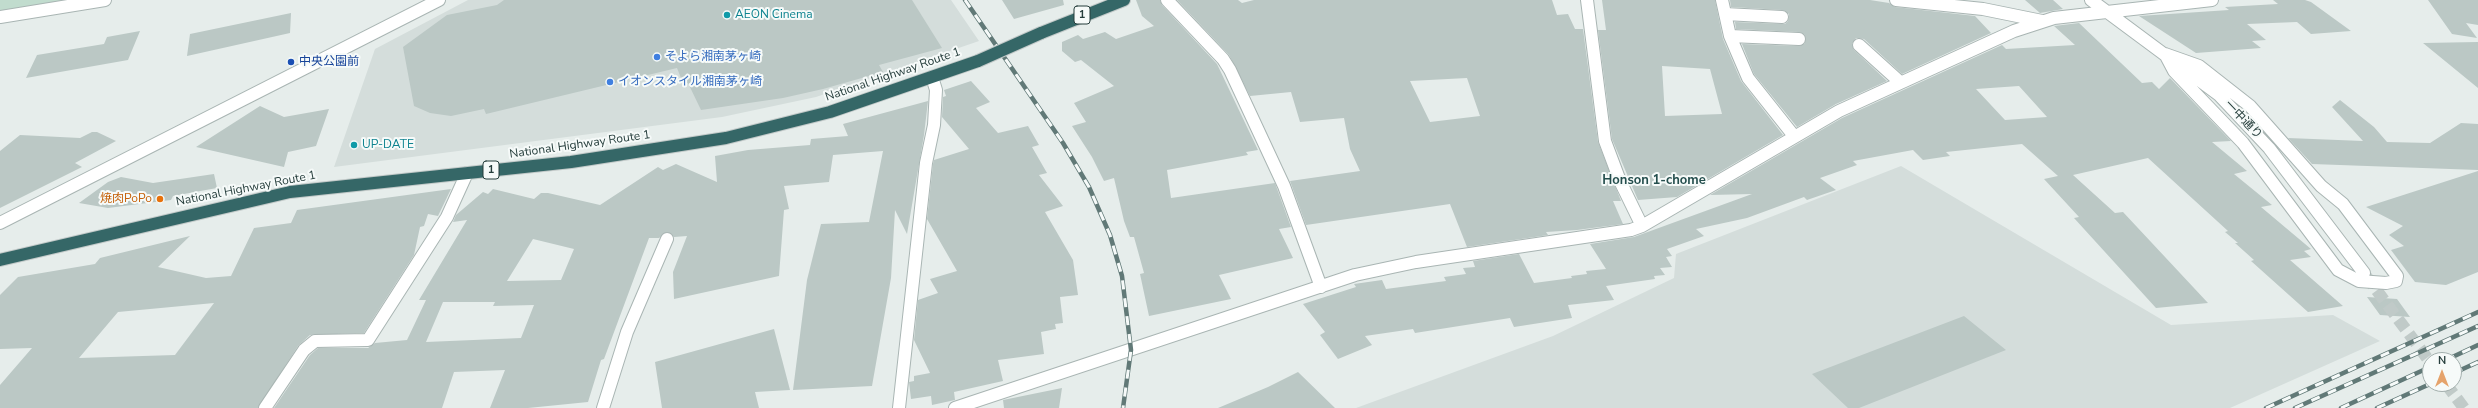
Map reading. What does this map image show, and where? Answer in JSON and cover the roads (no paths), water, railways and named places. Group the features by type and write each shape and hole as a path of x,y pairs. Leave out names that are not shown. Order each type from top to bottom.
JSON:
{"highway":[{"name":"National Highway Route 1","path":"0,260 290,192 571,162 726,138 830,112 932,77 978,61 1041,33 1124,0"}],"street":[{"path":"0,17 105,0"},
{"path":"0,223 439,0"},
{"path":"1167,0 1223,59 1230,70 1284,186 1321,287"},
{"path":"1587,0 1591,18 1593,59 1605,141 1620,181 1642,226"},
{"path":"1722,0 1730,36 1748,78 1794,136"},
{"path":"1896,0 1990,10 2042,21"},
{"name":"一中通り","path":"2090,0 2219,95 2270,148 2364,273"},
{"path":"955,408 1355,275 1416,262 1631,230 1642,226 1839,111 1900,82 2042,21 2212,0"},
{"path":"1725,14 1782,17"},
{"path":"1730,36 1799,39"},
{"path":"1858,45 1900,82"},
{"path":"2165,54 2200,66 2222,82 2250,106 2278,135 2321,186 2343,204 2398,276 2396,281 2386,283 2359,281 2338,270 2243,143 2174,72 2165,54"},
{"path":"899,408 926,163 934,125 936,90 932,77"},
{"path":"265,408 304,350 315,341 368,340 447,217 467,173"},
{"path":"603,408 628,332 667,239"}],"tunnel":[{"path":"2366,276 2423,352"},
{"path":"2452,392 2464,408"}],"railway":[{"path":"965,0 1063,143 1089,187 1110,235 1122,276 1131,350 1123,408"},
{"path":"2266,408 2478,312"},
{"path":"2295,408 2478,326"},
{"path":"2462,352 2478,345"},
{"path":"2462,369 2478,362"},
{"path":"2341,408 2422,371"},
{"path":"2377,408 2422,388"}],"place":[{"name":"AEON Cinema","path":"727,15"},
{"name":"そよら湘南茅ヶ崎","path":"657,57"},
{"name":"中央公園前","path":"291,62"},
{"name":"イオンスタイル湘南茅ヶ崎","path":"610,82"},
{"name":"UP-DATE","path":"354,145"},
{"name":"焼肉PoPo","path":"160,199"}],"district":[{"name":"Honson 1-chome","path":"1654,181"}]}
